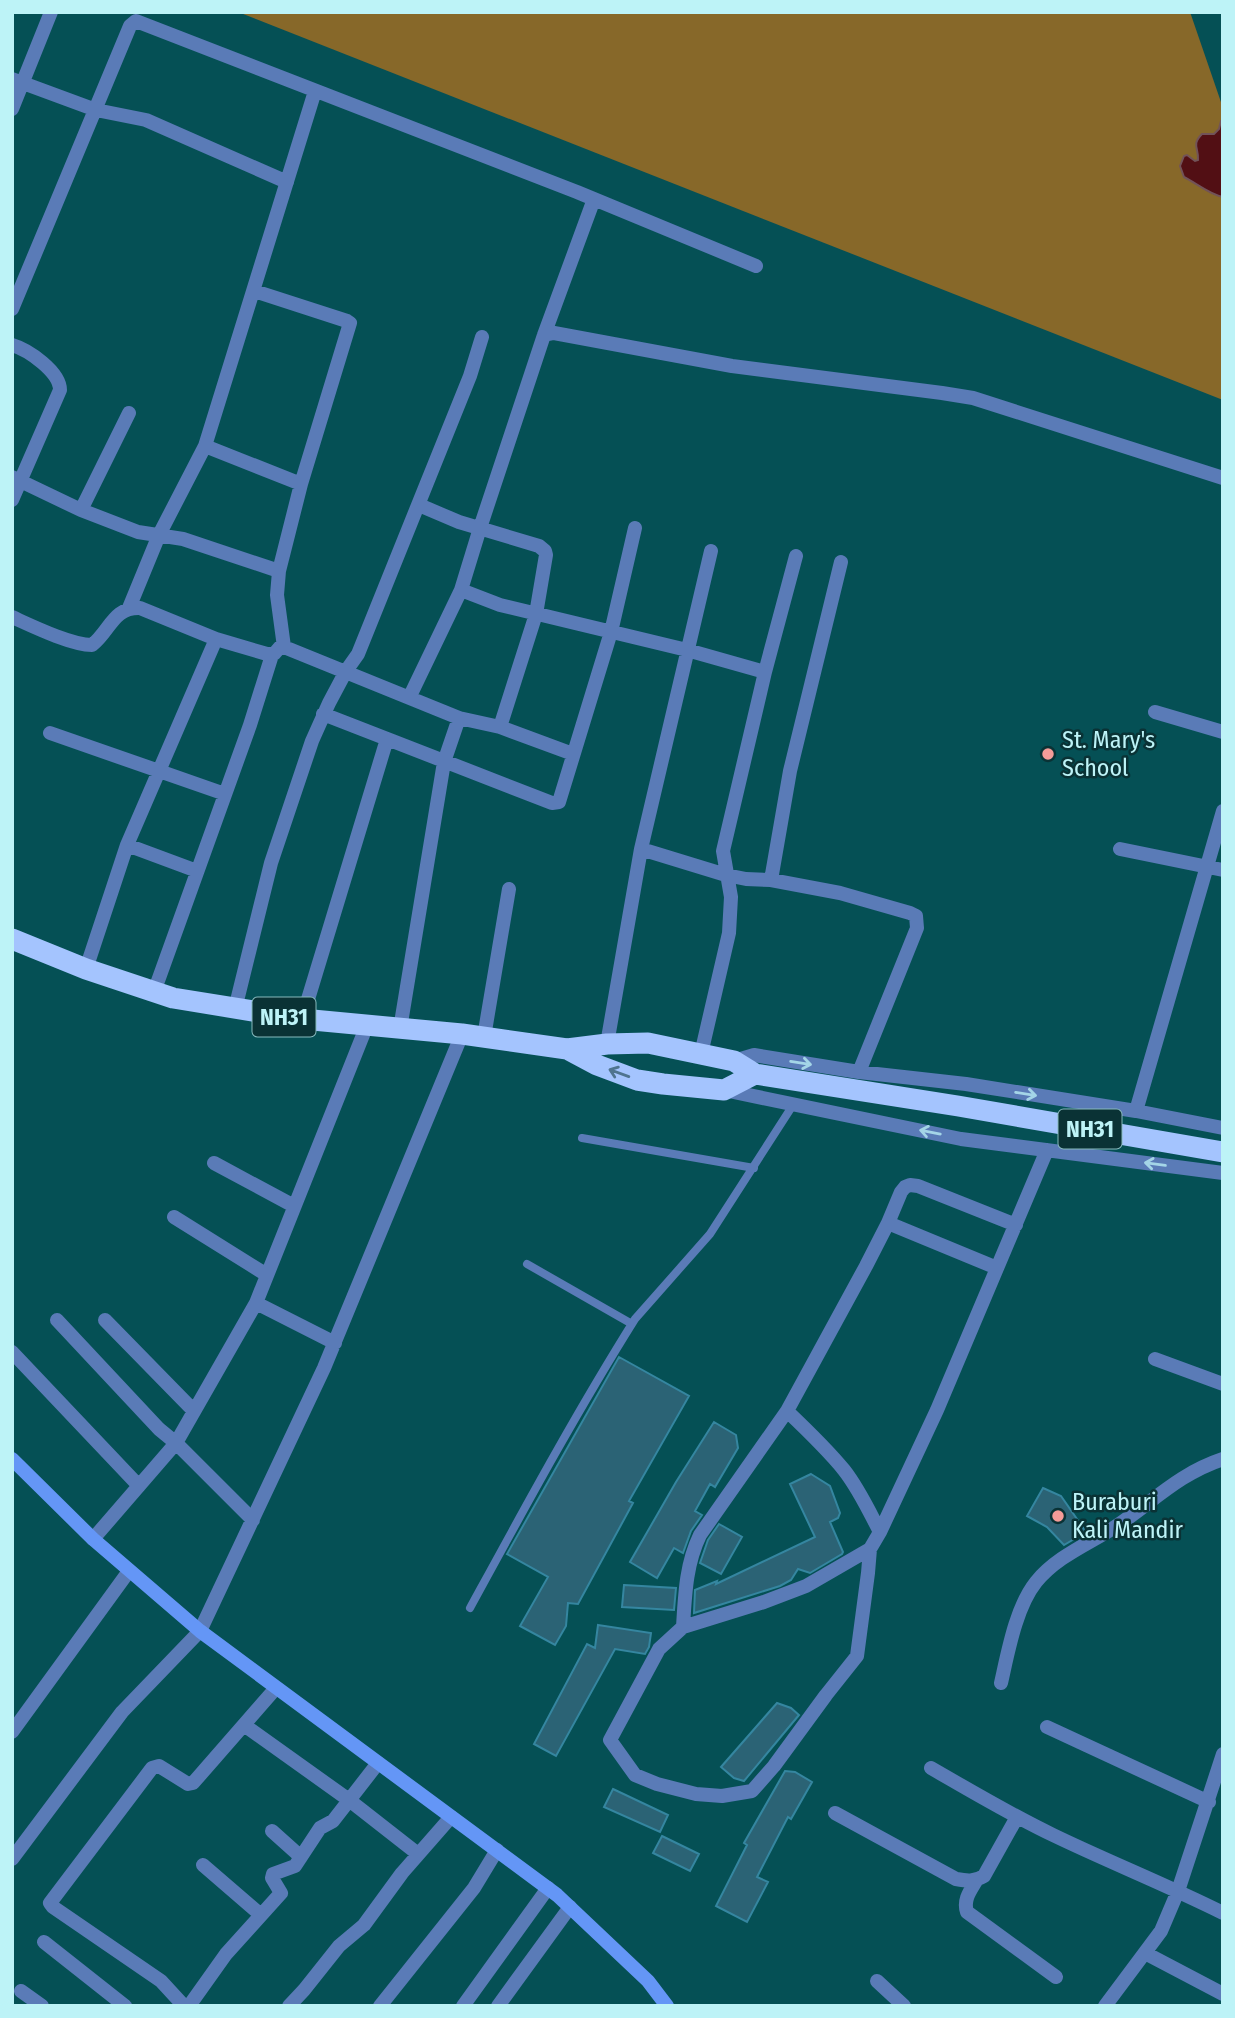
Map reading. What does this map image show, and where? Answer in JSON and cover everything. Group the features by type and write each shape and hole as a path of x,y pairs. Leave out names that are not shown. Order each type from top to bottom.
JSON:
{"highway":[{"name":"NH31","path":"12,939 86,969 173,998 235,1009 302,1019 462,1034 566,1049 648,1043 734,1061 755,1074 1223,1152"},
{"path":"663,1084 677,1077 681,1068 681,1062 668,1046"},
{"name":"NH31","path":"566,1049 597,1065 637,1080 724,1090"},
{"path":"724,1090 755,1074"}],"main road":[{"path":"12,1459 93,1539 200,1632 548,1888 648,1980 667,2005"}],"street":[{"path":"12,109 18,81 51,12"},
{"path":"12,309 130,26 136,21 594,199 756,266"},
{"path":"18,81 96,110 146,120 287,182"},
{"path":"129,608 159,535 205,446 315,91"},
{"path":"410,696 461,590 544,335 594,199"},
{"path":"154,992 278,651 279,570 301,484 350,324 254,291"},
{"path":"544,335 554,333 732,366 973,398 1223,478"},
{"path":"235,1009 271,863 312,741 323,714 358,654 470,376 482,337"},
{"path":"12,345 23,348 55,374 61,386 16,479 12,500"},
{"path":"81,510 129,413"},
{"path":"205,446 301,484"},
{"path":"16,479 81,510 138,532 183,539 279,570"},
{"path":"419,505 458,522 539,546 545,551 536,614 500,727"},
{"path":"323,714 554,803 561,799 611,632 635,528"},
{"path":"607,1044 641,849 711,551"},
{"path":"701,1054 729,933 731,897 723,851 765,672 796,556"},
{"path":"771,880 790,771 841,562"},
{"path":"461,590 500,605 687,650 765,672"},
{"path":"12,617 72,641 92,645 121,612 129,608 140,608 216,639 278,651 346,671 459,718 500,727 573,754"},
{"path":"86,969 127,845 216,639"},
{"path":"1155,712 1223,732"},
{"path":"400,1029 444,762 459,718"},
{"path":"50,733 225,794"},
{"path":"302,1019 387,739"},
{"path":"1136,1111 1223,811"},
{"path":"127,845 197,871"},
{"path":"641,849 726,875 840,893 916,916 917,928 859,1072"},
{"path":"1120,849 1223,870"},
{"path":"484,1037 509,889"},
{"path":"93,1539 176,1443 256,1303 366,1025"},
{"path":"12,1859 122,1712 200,1632 335,1343 462,1034"},
{"path":"734,1061 754,1055 859,1072 966,1084 1223,1128"},
{"path":"724,1090 961,1139 1223,1173"},
{"path":"870,1549 806,1586 683,1627 659,1649 610,1740 635,1774 657,1784 696,1794 722,1796 752,1791 857,1656 870,1549 937,1410 1047,1150"},
{"path":"215,1163 295,1206"},
{"path":"683,1627 685,1584 696,1543 788,1411 905,1187 918,1186 1016,1225"},
{"path":"174,1217 267,1275"},
{"path":"888,1223 997,1268"},
{"path":"256,1303 335,1343"},
{"path":"57,1320 159,1429 253,1520"},
{"path":"105,1320 194,1412"},
{"path":"12,1352 139,1486"},
{"path":"1155,1359 1223,1384"},
{"path":"788,1411 845,1471 880,1532"},
{"path":"1000,1683 1024,1604 1035,1583 1055,1563 1118,1525 1176,1481 1202,1465 1223,1459"},
{"path":"12,1732 129,1571"},
{"path":"276,1688 192,1784 159,1766 152,1768 50,1903 53,1907 161,1981 187,2006 226,1954 281,1893 272,1875 292,1868 320,1828 333,1821 378,1763"},
{"path":"244,1725 349,1800 418,1854"},
{"path":"1047,1727 1209,1802"},
{"path":"1105,2006 1161,1931 1178,1891 1223,1755"},
{"path":"931,1768 1017,1817 1223,1913"},
{"path":"835,1813 956,1879 976,1881"},
{"path":"1017,1817 984,1876 976,1881 965,1905 967,1912 1056,1977"},
{"path":"289,2006 339,1946 364,1926 418,1854 451,1818"},
{"path":"272,1831 301,1857"},
{"path":"380,2006 474,1888 497,1850"},
{"path":"203,1865 261,1915"},
{"path":"463,2006 548,1888"},
{"path":"498,2006 570,1907"},
{"path":"44,1942 125,2006"},
{"path":"1145,1953 1223,1994"},
{"path":"877,1980 904,2006"},
{"path":"21,1991 42,2006"}],"lane":[{"path":"470,1608 578,1411 632,1324 710,1234 793,1105"},
{"path":"582,1138 754,1168"},
{"path":"527,1264 632,1324"}],"shaded area":[{"path":"238,12 1190,12 1223,108 1223,400"},
{"path":"1221,121 1223,197 1184,177 1180,166 1187,155 1195,161 1198,160 1196,144 1199,138 1202,134 1214,134"}],"building":[{"path":"619,1357 689,1396 629,1501 633,1503 578,1604 568,1603 566,1626 555,1645 520,1626 548,1577 507,1554"},
{"path":"714,1422 736,1435 738,1448 715,1487 710,1484 695,1511 702,1515 691,1531 683,1553 674,1548 657,1578 630,1562"},
{"path":"811,1474 830,1486 840,1513 838,1518 830,1522 842,1554 810,1573 798,1569 791,1580 780,1586 694,1613 695,1590 717,1581 716,1584 815,1537 790,1484"},
{"path":"1043,1488 1061,1496 1086,1532 1064,1545 1047,1527 1027,1516"},
{"path":"719,1524 742,1537 721,1574 700,1563 708,1540"},
{"path":"624,1585 676,1588 674,1610 622,1607"},
{"path":"598,1625 651,1633 649,1647 645,1654 615,1649 556,1756 534,1744 587,1644 595,1648"},
{"path":"777,1703 791,1708 799,1715 744,1781 734,1778 721,1767"},
{"path":"785,1771 795,1772 812,1782 791,1819 788,1817 757,1877 768,1882 747,1922 716,1906 747,1845 744,1843"},
{"path":"613,1789 668,1815 660,1832 604,1807"},
{"path":"662,1836 699,1854 690,1871 653,1853"}],"place":[{"name":"St. Mary's School","path":"1048,754"},
{"name":"Buraburi Kali Mandir","path":"1058,1516"}]}
